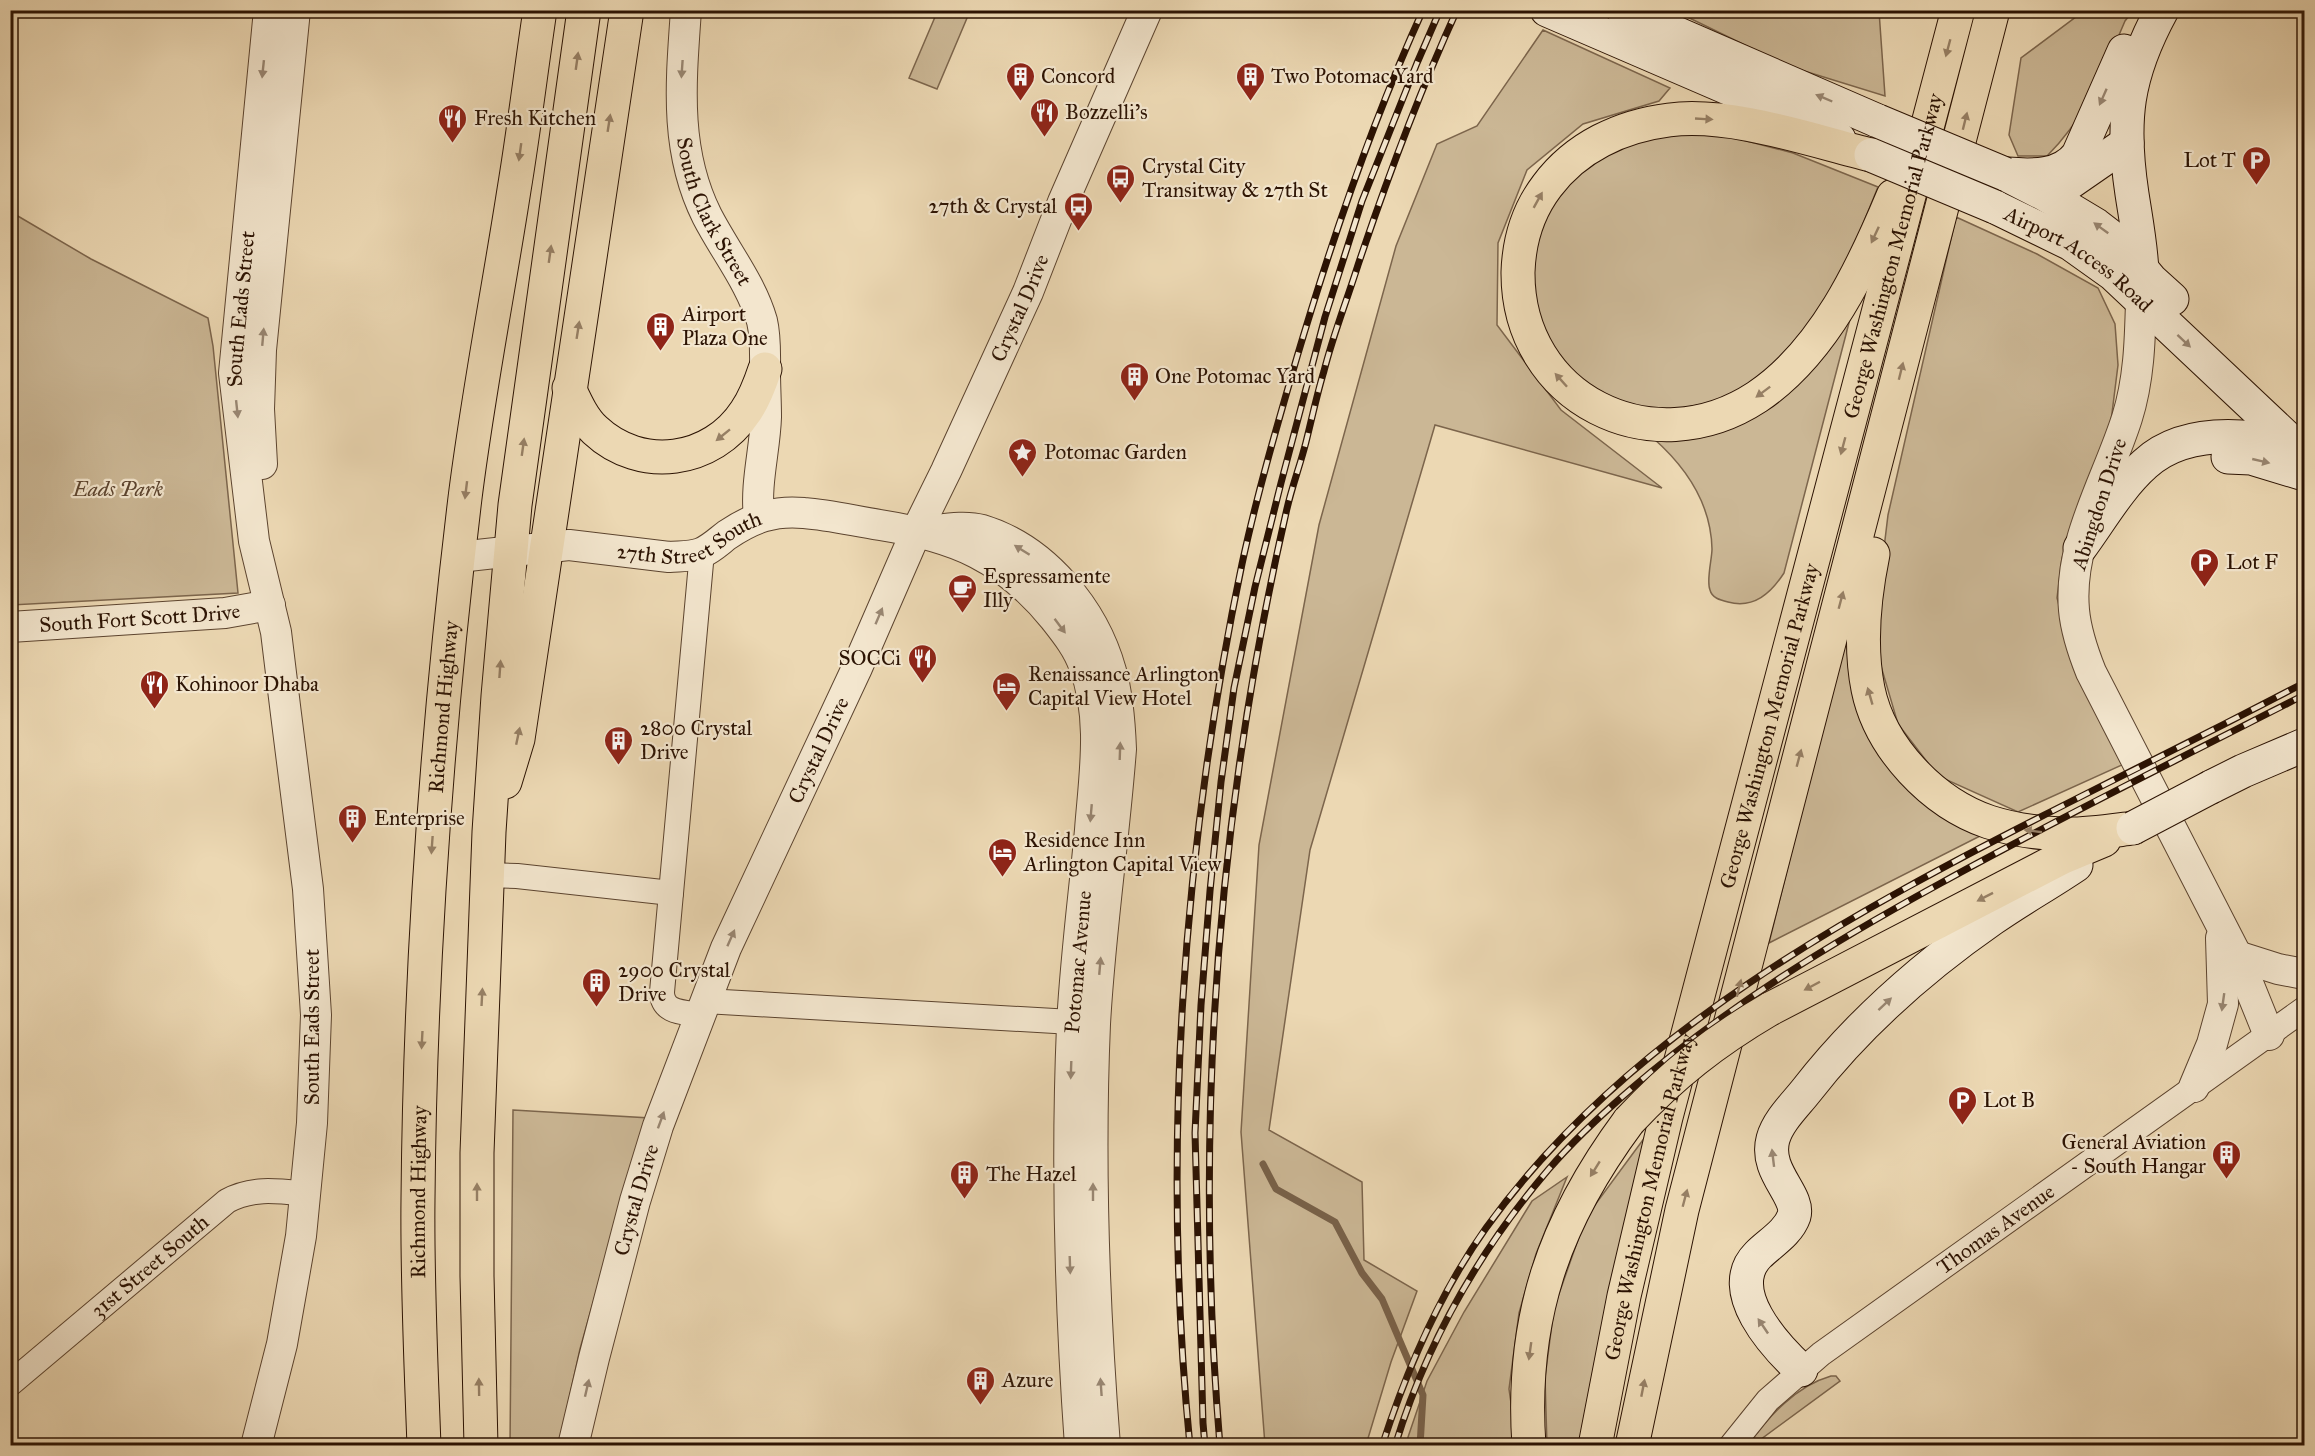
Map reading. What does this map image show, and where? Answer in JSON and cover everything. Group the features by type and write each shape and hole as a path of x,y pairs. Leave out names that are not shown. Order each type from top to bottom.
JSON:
{"highway":[{"name":"Richmond Highway","path":"424,1446 418,1203 420,1087 432,837 441,723 459,557 486,349 514,190 540,10"},
{"path":"481,1446 477,1153 489,832 504,611 515,505 584,10"},
{"path":"489,832 518,739 627,10"},
{"name":"George Washington Memorial Parkway","path":"1595,1446 1624,1296 1666,1117 1958,10"},
{"name":"George Washington Memorial Parkway","path":"1632,1446 1682,1210 1993,10"},
{"path":"1871,155 1720,120 1697,119 1670,120 1643,125 1617,132 1594,143 1562,168 1545,189 1528,219 1521,242 1518,287 1521,311 1529,335 1541,356 1568,388 1608,415 1629,421 1646,424 1688,424 1710,419 1756,398 1776,383 1816,340 1850,286 1886,210 1938,84"},
{"path":"569,388 585,418 603,437 640,455 669,458 697,452 709,446 735,425 753,400 765,369"},
{"path":"1890,413 1863,624 1868,691 1883,731 1894,749 1927,785 1968,813 1989,822 2012,828 2059,834 2133,828"},
{"path":"1529,1446 1528,1363 1537,1311 1550,1265 1565,1225 1585,1185 1629,1121 1655,1093 1695,1058 1770,1009 2061,858 2133,828"}],"main road":[{"name":"Airport Access Road","path":"1547,10 1636,27 1878,121 2005,174 2089,220 2116,240 2141,285 2302,449"},
{"path":"2005,174 2039,175 2059,171 2072,162 2078,155 2131,37 2153,10"},
{"name":"Abingdon Drive","path":"2141,285 2127,143 2127,105 2134,74 2144,46 2162,10"},
{"name":"Airport Access Road","path":"1636,27 1795,117 1871,155 1995,207 2061,239 2141,285 2188,315 2302,449"},
{"path":"1995,207 2046,195 2072,182 2127,143"},
{"path":"2134,207 2188,315"},
{"path":"2080,548 2136,473 2168,449 2196,440 2254,437 2302,449"},
{"path":"2243,771 2304,721"},
{"path":"1801,1370 1774,1341 1755,1313 1746,1284 1750,1265 1787,1228 1795,1212 1791,1199 1776,1174 1772,1160 1772,1146 1777,1130 1830,1061 1902,989 1990,920 2133,828 2243,771 2304,745"}],"street":[{"name":"South Eads Street","path":"267,167 269,10"},
{"name":"South Eads Street","path":"255,1446 289,1311 306,1194 314,1082 315,980 307,879 276,632 254,541 234,373 267,167 296,10"},
{"name":"South Clark Street","path":"686,10 680,98 682,131 688,167 704,210 756,306 765,338 766,417 758,498 759,517"},
{"name":"Crystal Drive","path":"573,1446 635,1201 658,1126 726,948 856,670 916,532 1028,292 1062,202 1147,10"},
{"name":"Abingdon Drive","path":"2141,285 2139,361 2133,398 2080,548 2074,578 2074,610 2085,657 2237,956 2269,1035"},
{"name":"27th Street South","path":"459,557 569,545 669,556 702,552 759,517 783,512 837,516 916,532"},
{"name":"Potomac Avenue","path":"916,532 949,541 994,561 1031,591 1061,627 1084,666 1095,716 1096,759 1084,1023 1097,1333 1105,1446"},
{"path":"702,552 670,893 662,998 664,1005 670,1010 703,1008 1084,1023"},
{"name":"South Fort Scott Drive","path":"10,627 225,613 270,605"},
{"path":"487,875 517,876 670,893"},
{"path":"2194,1087 2212,1044 2223,1004 2224,978 2220,923"},
{"path":"2237,956 2304,975"},
{"name":"Thomas Avenue","path":"1731,1446 1768,1400 1828,1348 2304,1009"},
{"name":"Potomac Avenue","path":"1080,1446 1069,1241 1069,1106 1084,1023"},
{"name":"31st Street South","path":"10,1384 227,1201 247,1192 258,1191 306,1194"}],"green space":[{"path":"938,10 970,11 937,89 909,78"},
{"path":"1675,11 1879,11 1885,96 1788,66"},
{"path":"2081,11 2133,11 2125,21 2084,109 2061,141 2047,156 2018,156 2009,135 2021,58"},
{"path":"1543,30 1670,88 1659,101 1583,124 1527,170 1498,243 1497,325 1561,410 1662,488 1435,425 1310,850 1269,1130 1362,1182 1364,1260 1417,1291 1391,1362 1366,1445 1265,1445 1241,1132 1259,845 1319,525 1396,246 1437,144 1477,126"},
{"path":"1651,134 1720,134 1793,153 1878,187 1841,278 1792,348 1736,399 1644,414 1584,385 1539,330 1527,262 1551,199 1595,157"},
{"name":"Eads Park","path":"11,212 91,259 208,318 213,346 238,593 11,605"},
{"path":"1956,217 2037,254 2098,288 2115,324 2118,365 2111,421 2062,558 2057,598 2074,660 2122,765 2018,812 1938,776 1898,724 1873,639 1888,515"},
{"path":"1850,319 1784,573 1767,593 1754,601 1737,604 1717,598 1711,593 1709,586 1711,532 1702,501 1676,461 1653,438 1693,433"},
{"path":"1858,583 1860,699 1986,833 1769,943"},
{"path":"513,1110 650,1118 623,1197 580,1349 559,1445 510,1446"},
{"path":"1651,1129 1582,1445 1547,1446 1545,1378 1554,1308 1586,1217"},
{"path":"1567,1177 1536,1254 1519,1313 1509,1389 1517,1445 1405,1446 1427,1381 1464,1312 1532,1201"},
{"path":"1836,1376 1840,1381 1753,1445 1748,1445 1784,1403 1806,1387"}],"waterway":[{"path":"1263,1164 1276,1189 1335,1222 1362,1273 1382,1299 1423,1395 1420,1446"}],"railway":[{"path":"1190,1446 1181,1336 1177,1225 1178,1114 1183,1003 1192,892 1204,782 1221,672 1254,512 1310,313 1370,138 1423,10"},
{"path":"1205,1446 1195,1133 1201,1005 1210,891 1221,782 1234,688 1255,587 1325,317 1362,201 1440,10"},
{"path":"1220,1446 1212,1329 1211,1094 1217,977 1242,744 1262,628 1290,495 1328,358 1392,168 1457,10"},
{"path":"1382,1446 1402,1389 1426,1333 1453,1279 1486,1228 1543,1158 1606,1094 1676,1036 1750,983 1827,933 1906,888 2304,683"},
{"path":"1395,1446 1422,1371 1439,1335 1457,1300 1499,1233 1567,1149 1609,1108 1667,1059 1780,978 1900,906 2031,834 2304,695"}],"place":[{"name":"Concord","path":"1020,102"},
{"name":"Two Potomac Yard","path":"1250,102"},
{"name":"Bozzelli's","path":"1044,138"},
{"name":"Fresh Kitchen","path":"453,144"},
{"name":"Lot T","path":"2257,186"},
{"name":"Crystal City Transitway & 27th St","path":"1121,204"},
{"name":"27th & Crystal","path":"1078,232"},
{"name":"Airport Plaza One","path":"661,352"},
{"name":"One Potomac Yard","path":"1134,402"},
{"name":"Potomac Garden","path":"1023,478"},
{"name":"Lot F","path":"2205,588"},
{"name":"Espressamente Illy","path":"962,614"},
{"name":"SOCCi","path":"922,684"},
{"name":"Kohinoor Dhaba","path":"154,710"},
{"name":"Renaissance Arlington Capital View Hotel","path":"1007,712"},
{"name":"2800 Crystal Drive","path":"619,766"},
{"name":"Enterprise","path":"353,844"},
{"name":"Residence Inn Arlington Capital View","path":"1003,878"},
{"name":"2900 Crystal Drive","path":"597,1008"},
{"name":"Lot B","path":"1962,1126"},
{"name":"General Aviation - South Hangar","path":"2227,1180"},
{"name":"The Hazel","path":"965,1200"},
{"name":"Azure","path":"981,1406"}]}
